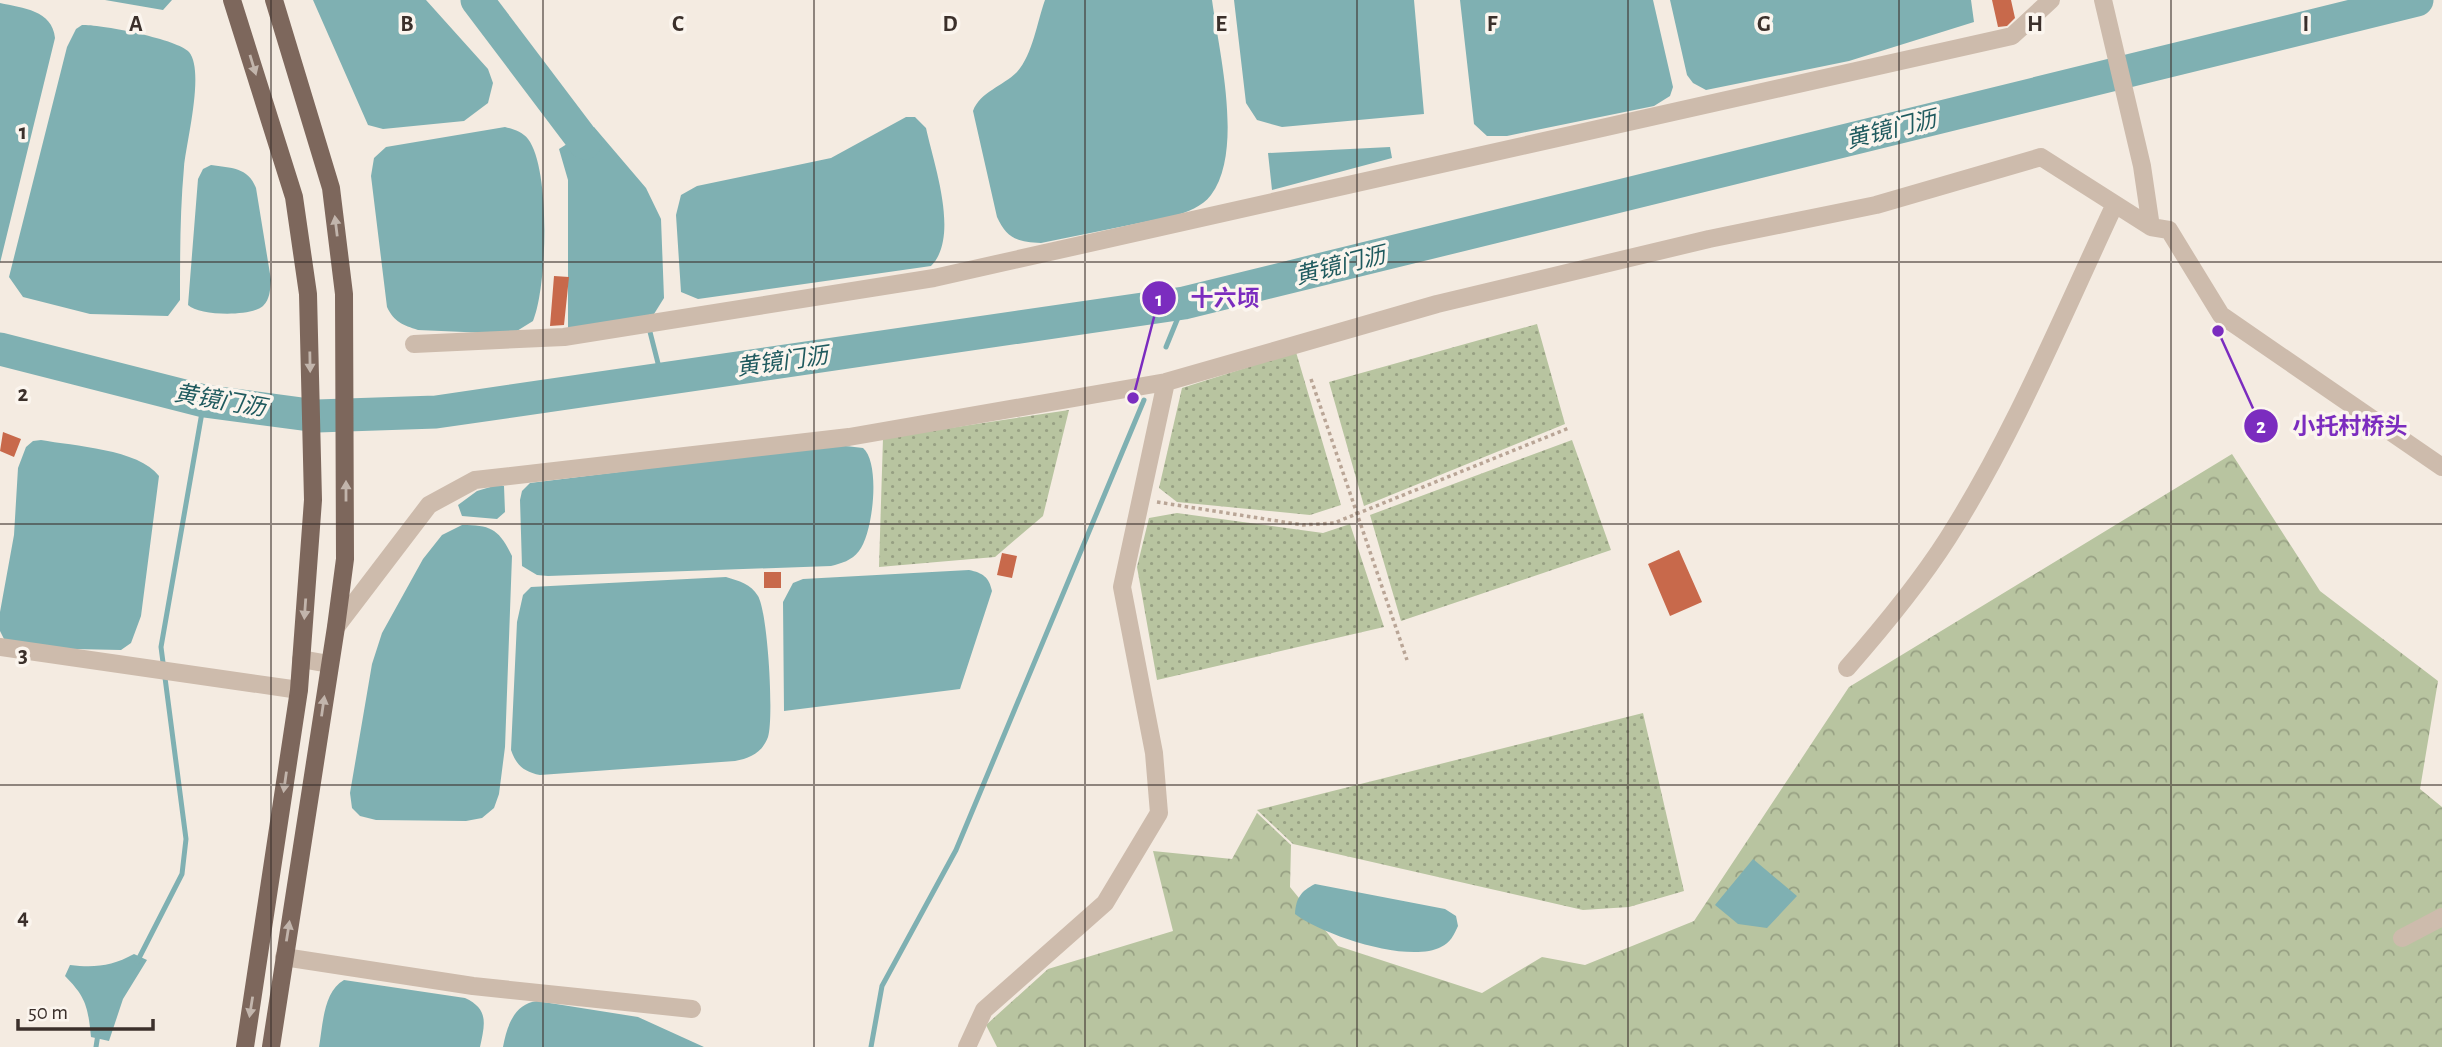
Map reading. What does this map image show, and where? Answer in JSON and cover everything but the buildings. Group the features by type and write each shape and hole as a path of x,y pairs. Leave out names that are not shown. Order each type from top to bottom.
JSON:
{"main road":[{"path":"232,0 294,197 308,294 313,500 299,690 245,1047"},
{"path":"271,1047 345,559 344,294 331,188 274,0"}],"street":[{"path":"414,344 564,337 934,278 2012,36 2052,0"},
{"path":"2105,4 2142,166 2151,227"},
{"path":"336,626 429,505 475,480 849,437 1166,382 1437,304 1710,239 1876,205 2040,157 2151,227 2169,230 2221,315 2442,467"},
{"path":"1847,668 1895,613 1949,536 2008,431 2114,206"},
{"path":"967,1047 984,1010 1105,903 1159,813 1154,753 1122,587 1166,382"},
{"path":"0,647 299,690"},
{"path":"301,660 329,663"},
{"path":"2402,938 2442,917"},
{"path":"284,957 473,986 692,1009"}],"path":[{"path":"1311,379 1407,660"},
{"path":"1147,501 1303,525 1334,523 1569,428"}],"green space":[{"path":"1537,324 1565,424 1364,506 1329,382"},
{"path":"1296,352 1341,505 1310,515 1177,502 1159,488 1182,388"},
{"path":"1069,410 1043,516 995,557 879,567 883,438"},
{"path":"1572,440 1611,550 1401,621 1370,515"},
{"path":"2232,454 2320,591 2438,681 2420,789 2442,807 2442,1047 997,1047 986,1025 1048,969 1173,931 1153,851 1232,859 1257,813 1291,845 1290,887 1338,946 1482,993 1542,957 1585,965 1694,921 1849,687"},
{"path":"1177,513 1323,533 1350,524 1384,627 1157,680 1137,567 1149,518"},
{"path":"1643,713 1684,891 1629,907 1583,910 1293,844 1257,810"}],"water":[{"path":"105,0 172,0 163,10"},
{"path":"313,0 426,0 488,69 493,83 488,103 464,121 383,129 368,125"},
{"path":"1045,0 1212,0 1228,128 1221,176 1211,195 1203,203 1174,216 1041,243 1014,238 1005,230 997,217 973,111 981,99 1011,77 1022,65 1031,47"},
{"path":"1234,0 1414,0 1424,114 1282,127 1257,120 1246,103"},
{"path":"1460,0 1653,0 1673,87 1670,96 1654,106 1507,136 1487,136 1474,124"},
{"path":"1670,0 1971,0 1974,22 1849,61 1706,90 1693,83 1687,75"},
{"path":"0,3 27,9 42,16 53,29 55,38 0,263"},
{"path":"82,25 155,37 182,47 189,52 193,61 195,90 184,167 180,300 168,316 90,314 23,297 9,277 67,47 76,29"},
{"path":"906,117 915,117 926,128 939,180 944,237 931,266 698,299 681,292 676,215 681,195 697,186 831,158"},
{"path":"505,127 528,139 540,175 544,257 538,305 533,321 512,334 418,330 403,324 396,320 387,307 371,176 374,158 386,147"},
{"path":"594,127 646,188 661,219 664,298 654,314 568,330 568,180 559,149"},
{"path":"1390,147 1392,158 1272,190 1268,153"},
{"path":"211,165 244,172 256,188 271,280 267,300 257,310 213,313 188,305 198,179 203,169"},
{"path":"41,440 121,454 150,467 159,476 141,616 131,643 121,650 25,648 4,639 0,631 0,612 14,535 18,468 26,447 33,441"},
{"path":"837,445 863,448 869,456 873,483 871,515 864,542 856,554 843,563 831,566 548,576 537,575 522,566 520,500 522,491 530,483"},
{"path":"497,485 504,486 505,512 497,519 462,516 458,505 477,491"},
{"path":"462,525 493,530 503,540 512,556 505,747 499,794 494,808 482,818 466,821 376,820 360,816 352,808 350,793 372,664 382,633 423,559 442,535"},
{"path":"969,570 985,576 992,591 960,689 784,711 783,602 793,583 803,579"},
{"path":"726,577 752,589 762,606 769,666 770,726 768,737 759,751 735,761 540,775 525,770 518,764 511,750 517,622 523,595 531,587"},
{"path":"1753,859 1797,896 1767,928 1738,924 1715,905"},
{"path":"1315,884 1445,909 1456,916 1458,926 1447,943 1426,951 1388,950 1366,945 1325,930 1295,914 1300,896"},
{"path":"134,954 147,960 123,999 109,1041 91,1037 85,1003 78,990 65,976 70,965 103,965"},
{"path":"344,980 465,998 482,1012 480,1047 319,1047 328,1001 337,985"},
{"path":"537,1001 638,1017 704,1047 503,1047 509,1024 517,1011"}],"waterway":[{"path":"477,0 585,143"},
{"name":"黄镜门沥","path":"0,349 204,401 317,416 436,412 1184,303 2417,0"},
{"path":"1166,347 1184,303"},
{"path":"649,328 662,379"},
{"path":"871,1047 882,986 956,850 1144,400"},
{"path":"137,962 182,874 186,839 161,647 204,401"},
{"path":"96,1047 98,1034"}],"place":[{"name":"小托村桥头","path":"2218,331"},
{"name":"十六顷","path":"1133,398"}]}
